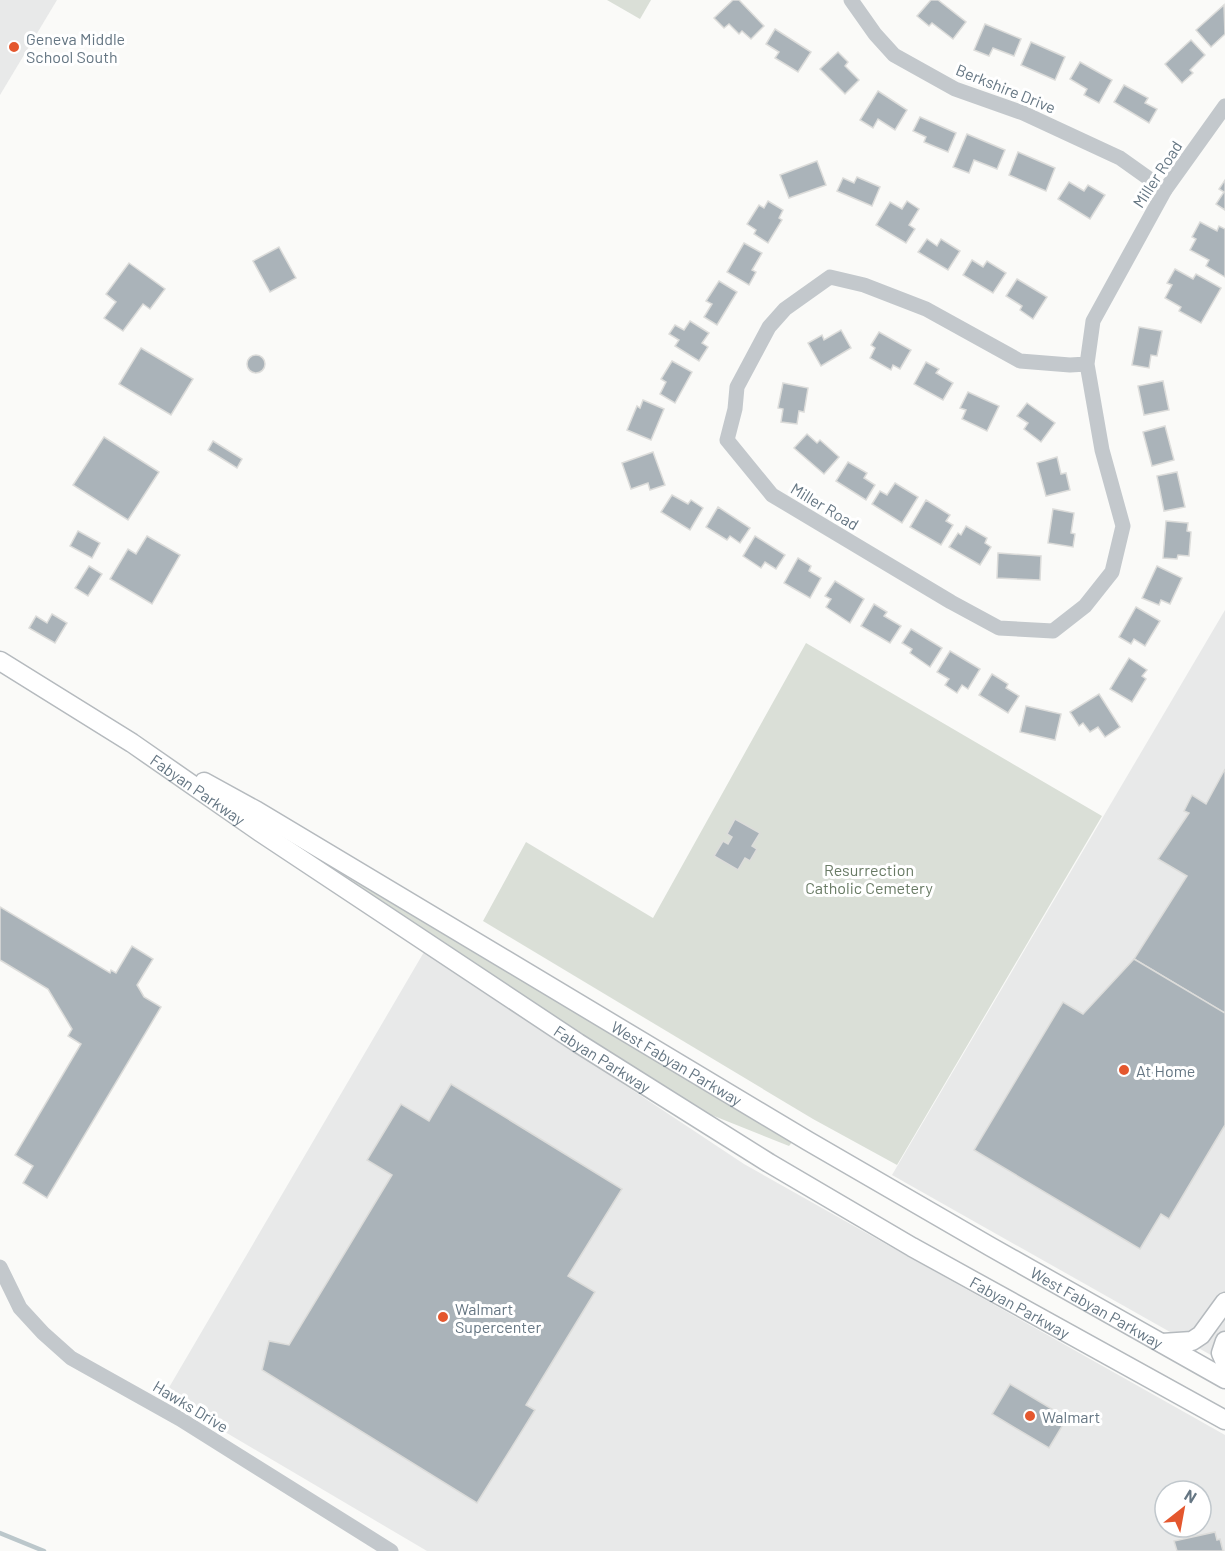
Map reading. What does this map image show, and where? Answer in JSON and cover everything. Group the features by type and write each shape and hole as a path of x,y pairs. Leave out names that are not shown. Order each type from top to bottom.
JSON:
{"main road":[{"name":"Fabyan Parkway","path":"0,661 132,742 260,832 578,1043 749,1150 912,1246 1225,1420"},
{"name":"West Fabyan Parkway","path":"132,742 258,811 808,1141 1225,1378"},
{"path":"1162,1343 1192,1341 1201,1335 1225,1302"},
{"path":"1225,1341 1221,1353 1225,1362"}],"street":[{"name":"Berkshire Drive","path":"851,0 875,34 894,55 955,89 1023,113 1119,158 1165,190"},
{"name":"Miller Road","path":"1087,364 1070,365 1020,360 926,309 864,285 830,277 785,309 769,327 737,387 735,409 727,440 772,495 951,602 999,628 1053,631 1085,606 1112,572 1123,526 1102,450 1087,364 1093,321 1165,190 1225,106"},
{"name":"Hawks Drive","path":"0,1267 20,1308 71,1358 180,1419 391,1551"}],"shaded area":[{"name":"Geneva Middle School South","path":"0,0 57,0 0,95"},
{"path":"1225,610 1225,1363 892,1175"},
{"path":"424,952 744,1164 1225,1435 1225,1551 427,1551 164,1396"}],"green space":[{"path":"607,0 651,0 640,19"},
{"name":"Resurrection Catholic Cemetery","path":"806,643 1102,816 897,1165 813,1119 483,921 526,842 653,918"},
{"path":"264,826 793,1141 789,1146 674,1100"}],"building":[{"path":"733,0 739,0 764,26 751,39 742,31 739,34 729,24 724,28 714,18"},
{"path":"931,0 938,0 966,22 953,39 932,23 929,26 917,16"},
{"path":"1224,5 1225,34 1211,47 1196,30"},
{"path":"985,24 1021,39 1014,56 993,48 989,56 974,50"},
{"path":"775,29 811,52 798,72 775,58 779,52 766,44"},
{"path":"1191,40 1205,55 1190,70 1193,73 1182,83 1165,64"},
{"path":"1031,42 1065,57 1055,80 1021,65"},
{"path":"838,52 848,62 845,66 859,80 845,94 820,69"},
{"path":"1080,62 1112,80 1099,103 1084,95 1087,89 1070,79"},
{"path":"1124,85 1148,98 1145,103 1157,109 1149,123 1114,102"},
{"path":"878,91 907,110 895,130 878,119 873,128 860,120"},
{"path":"920,117 956,133 948,152 924,142 926,137 913,131"},
{"path":"967,134 1005,150 997,169 974,160 969,173 953,167"},
{"path":"1018,152 1055,168 1046,191 1009,175"},
{"path":"817,161 826,185 789,198 780,175"},
{"path":"857,177 880,187 872,206 837,191 843,178 854,183"},
{"path":"1225,180 1225,210 1216,204 1224,192 1219,189"},
{"path":"1069,182 1084,191 1088,185 1105,195 1090,219 1058,199"},
{"path":"768,201 783,210 779,218 782,220 768,243 754,234 756,230 747,224 759,205 764,208"},
{"path":"907,201 919,209 909,225 915,229 906,243 876,225 890,202 902,209"},
{"path":"1200,222 1217,231 1219,226 1225,229 1225,277 1206,266 1209,260 1190,250 1196,239 1192,237"},
{"path":"927,239 937,246 941,239 960,251 948,270 918,252"},
{"path":"744,243 762,253 752,270 756,272 749,285 727,272"},
{"path":"279,247 296,278 270,292 253,261"},
{"path":"972,260 983,267 987,261 1006,273 993,293 963,275"},
{"path":"129,263 165,289 150,309 143,304 123,331 104,318 116,302 106,294"},
{"path":"1175,269 1193,279 1196,274 1221,288 1201,323 1179,311 1181,307 1165,298 1172,285 1167,283"},
{"path":"1017,279 1047,297 1033,319 1020,310 1022,306 1006,296"},
{"path":"719,281 737,292 717,325 704,317 712,304 706,301"},
{"path":"690,321 709,333 702,343 708,347 699,361 675,346 679,340 669,334 675,325 684,330"},
{"path":"1139,327 1162,331 1157,356 1151,355 1149,368 1132,365"},
{"path":"841,330 851,348 821,366 808,343 822,335 824,340"},
{"path":"879,332 911,350 900,369 893,365 891,370 870,358 875,348 871,345"},
{"path":"141,348 193,379 171,415 119,384"},
{"path":"256,355 262,358 265,364 262,370 256,373 250,370 247,364 250,358"},
{"path":"672,361 692,372 675,403 660,394 666,382 661,379"},
{"path":"926,362 939,369 936,373 953,383 943,400 914,384"},
{"path":"1163,381 1169,410 1144,415 1138,386"},
{"path":"783,383 808,388 804,412 799,411 797,424 781,422 783,409 778,408"},
{"path":"968,392 999,406 987,431 962,419 966,410 960,408"},
{"path":"643,400 664,409 651,440 627,430 637,406 640,408"},
{"path":"1027,403 1055,423 1041,442 1024,429 1028,423 1017,416"},
{"path":"1165,426 1174,460 1152,466 1143,432"},
{"path":"807,434 817,443 820,440 839,457 824,474 794,448"},
{"path":"104,437 159,472 128,520 73,485"},
{"path":"213,441 242,459 237,468 208,450"},
{"path":"653,452 665,485 650,490 648,483 631,489 622,463"},
{"path":"1057,457 1061,474 1066,473 1070,490 1046,496 1037,463"},
{"path":"848,462 867,473 864,478 875,485 866,500 836,481"},
{"path":"1177,472 1185,507 1164,511 1157,476"},
{"path":"895,483 918,497 902,523 872,504 880,491 887,495"},
{"path":"672,495 688,504 691,500 703,508 690,530 661,512"},
{"path":"926,500 950,515 946,521 953,525 941,545 910,527"},
{"path":"718,507 750,528 740,543 730,536 727,540 706,527"},
{"path":"1053,509 1074,513 1071,533 1075,534 1073,547 1048,543"},
{"path":"1166,521 1188,523 1187,531 1191,532 1189,556 1178,555 1177,559 1163,558"},
{"path":"966,526 987,538 985,543 991,547 980,565 949,547 958,533 961,535"},
{"path":"78,531 100,543 92,558 70,546"},
{"path":"147,536 180,555 152,604 110,579 128,549 136,554"},
{"path":"755,536 785,555 776,569 765,562 761,568 743,556"},
{"path":"998,553 1041,556 1040,580 997,578"},
{"path":"798,558 811,566 809,571 821,578 810,598 784,583"},
{"path":"89,566 102,574 88,596 75,588"},
{"path":"1157,566 1182,578 1170,604 1161,600 1159,605 1142,598"},
{"path":"835,581 864,599 850,623 826,607 831,599 825,596"},
{"path":"874,604 887,612 884,616 901,626 890,643 861,626"},
{"path":"1136,607 1160,621 1145,646 1134,639 1131,644 1119,637"},
{"path":"52,614 67,623 55,643 29,628 36,616 47,623"},
{"path":"911,629 942,648 930,667 910,653 912,649 902,643"},
{"path":"950,651 980,669 968,689 962,685 957,693 945,685 949,679 937,672"},
{"path":"1129,658 1147,670 1142,676 1146,679 1132,702 1110,689"},
{"path":"992,674 1008,684 1006,688 1019,696 1008,713 979,695"},
{"path":"1099,694 1120,727 1105,737 1098,727 1090,732 1083,723 1079,726 1070,712"},
{"path":"1026,706 1061,714 1055,740 1020,732"},
{"path":"1225,769 1225,1013 1134,959 1187,876 1158,859 1189,813 1184,811 1192,795 1206,804"},
{"path":"735,819 760,833 752,846 757,849 750,861 745,858 738,870 714,856 723,841 728,844 732,837 727,834"},
{"path":"0,907 110,973 111,970 116,973 132,946 153,959 137,985 144,997 161,1007 47,1198 23,1183 33,1166 15,1155 81,1044 68,1036 72,1029 48,989 0,960"},
{"name":"At Home","path":"1134,959 1225,1013 1225,1125 1169,1219 1161,1214 1140,1249 974,1150 1063,1002 1083,1014"},
{"name":"Walmart Supercenter","path":"451,1084 622,1189 568,1276 595,1292 526,1405 535,1410 477,1503 262,1370 269,1341 289,1345 392,1175 367,1160 401,1104 429,1121"},
{"name":"Walmart","path":"1010,1384 1067,1418 1049,1448 992,1414"},
{"path":"1213,1532 1215,1532 1217,1540 1220,1539 1223,1551 1177,1551 1174,1541 1213,1539"}],"waterway":[{"path":"0,1533 44,1551"}],"place":[{"name":"Geneva Middle School South","path":"14,47"},
{"name":"At Home","path":"1124,1070"},
{"name":"Walmart Supercenter","path":"443,1317"},
{"name":"Walmart","path":"1030,1416"}]}
